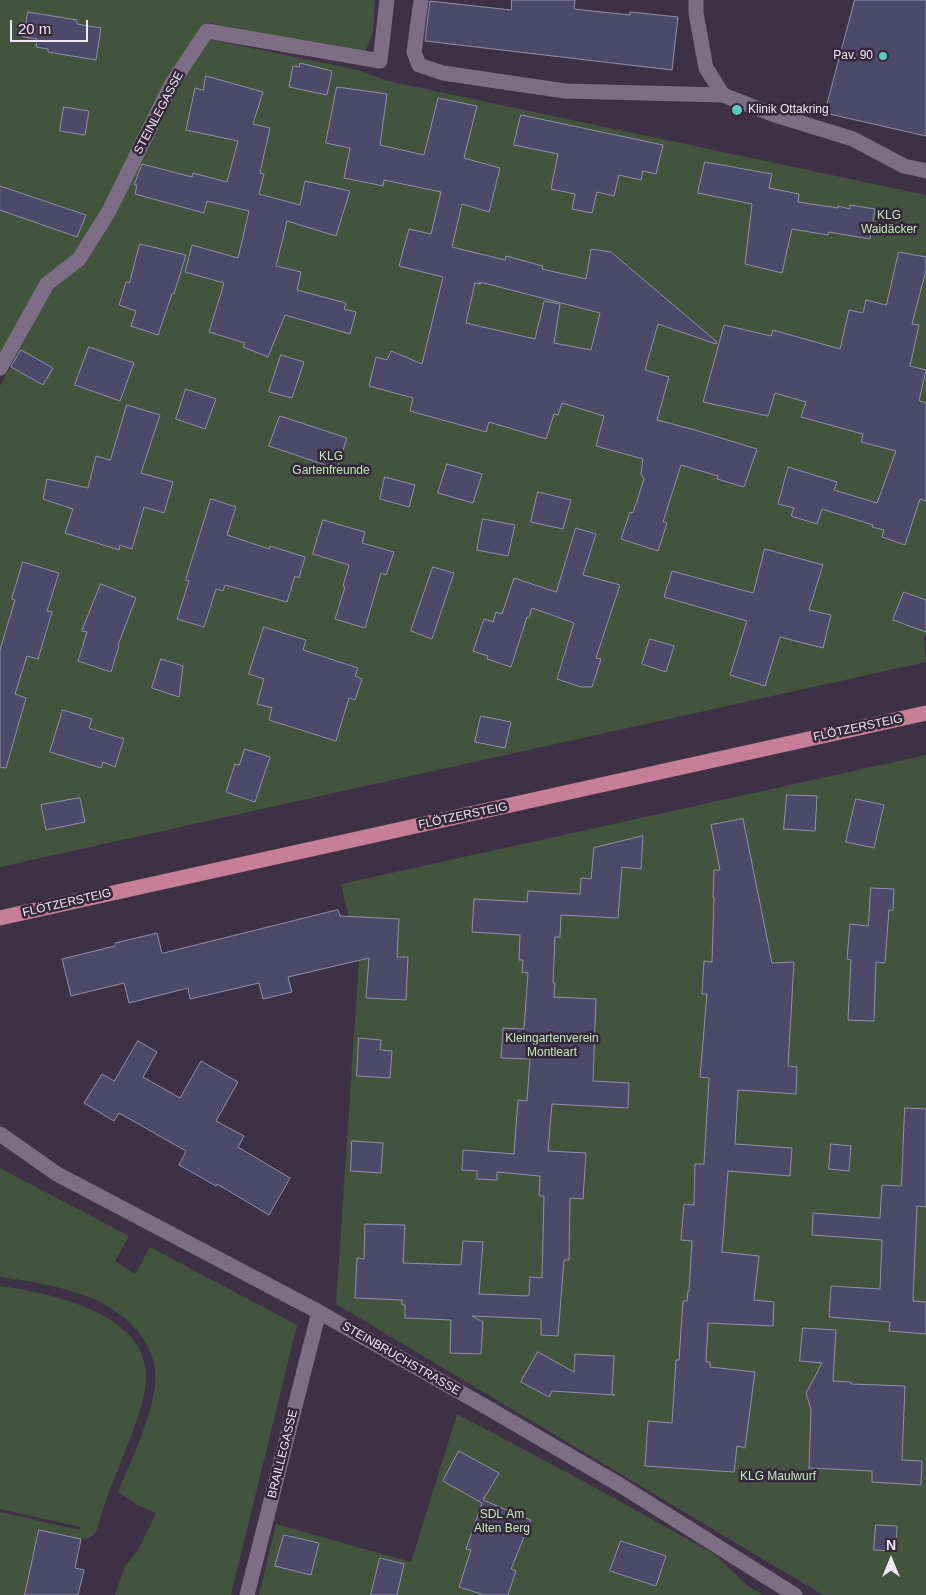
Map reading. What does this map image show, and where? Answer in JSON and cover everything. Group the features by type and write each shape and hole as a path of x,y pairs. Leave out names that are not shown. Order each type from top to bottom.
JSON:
{"main road":[{"name":"FLÖTZERSTEIG","path":"0,918 926,713"}],"street":[{"name":"STEINLEGASSE","path":"0,368 47,284 80,259 104,219 171,85 207,31 380,61 387,0"},
{"path":"421,0 414,52 419,66 443,73 566,92 723,95 772,114 853,139 904,166 926,170"},
{"path":"696,0 696,14 706,68 723,95"},
{"name":"STEINBRUCHSTRASSE","path":"0,1134 57,1174 319,1312 620,1484 795,1595"},
{"name":"BRAILLEGASSE","path":"247,1595 319,1312"}],"green space":[{"path":"0,0 375,0 373,32 364,55 206,22 155,107 87,238 33,300 0,361"},
{"name":"KLG Gartenfreunde","path":"208,39 358,70 388,81 926,195 926,635 924,637 926,662 0,867 0,386 49,294 66,278 167,97"},
{"name":"Kleingartenverein Montleart","path":"926,755 926,1595 823,1595 336,1304 359,960 341,884"},
{"path":"0,1168 129,1236 115,1261 135,1274 150,1247 297,1325 231,1595 115,1595 125,1566 137,1552 156,1513 137,1505 118,1492 140,1440 153,1399 155,1370 152,1356 146,1342 137,1330 127,1320 102,1303 78,1293 56,1287 0,1277"},
{"path":"0,1286 44,1294 69,1301 93,1310 115,1323 132,1338 143,1357 146,1380 139,1413 107,1496 96,1532 87,1539 81,1539 39,1530 25,1595 0,1595 0,1512 80,1530 81,1527 0,1509"},
{"name":"SDL Am Alten Berg","path":"457,1414 587,1483 714,1554 748,1586 763,1595 259,1595 276,1524 411,1562"}],"building":[{"path":"512,0 575,0 574,9 630,15 630,12 678,17 672,70 425,41 430,1 511,10"},
{"name":"Pav. 90","path":"855,0 926,0 926,136 825,113"},
{"path":"28,12 77,20 77,24 101,28 96,60 48,52 48,49 36,47 37,39 24,37"},
{"path":"300,63 332,71 327,95 289,87 293,66 299,67"},
{"path":"206,76 263,92 253,124 270,128 260,173 264,174 259,194 300,205 305,181 350,191 336,236 287,221 276,266 301,272 297,290 346,303 344,309 356,312 350,334 285,315 268,357 243,347 245,343 209,332 224,283 185,272 192,245 238,258 249,211 207,201 204,213 135,194 137,185 134,185 142,164 192,177 193,173 227,182 238,141 186,130 195,88 203,90"},
{"path":"337,87 387,94 380,145 424,155 438,98 477,106 464,158 500,168 489,212 462,204 452,247 505,260 506,256 543,266 542,269 586,279 591,249 611,252 717,342 716,344 658,324 645,370 669,377 657,420 757,449 744,487 717,479 718,476 681,465 663,522 667,523 658,551 621,539 630,512 633,513 644,479 641,474 643,459 596,446 604,416 562,403 558,415 554,414 546,439 489,422 486,432 410,411 413,398 369,386 376,357 387,360 391,351 422,364 443,277 399,266 409,229 431,234 441,192 384,180 383,186 344,178 350,148 326,143","holes":["480,282 600,313 591,350 554,343 560,304 544,301 535,339 466,323 475,283 480,284"]},
{"path":"64,107 89,111 85,135 60,131"},
{"path":"521,115 663,145 656,174 643,171 641,180 619,175 614,196 597,192 592,213 572,209 575,194 551,189 558,154 514,145"},
{"path":"705,162 772,174 769,188 799,194 798,202 838,208 838,206 850,209 850,205 875,209 870,239 829,232 828,235 792,229 782,273 745,264 752,204 698,193"},
{"path":"0,186 86,215 77,237 0,210"},
{"path":"140,244 186,255 174,294 172,294 158,335 131,326 136,311 119,305 126,282 129,283"},
{"path":"899,252 926,257 926,270 912,324 919,325 910,366 926,370 919,401 926,403 926,501 920,499 905,545 882,537 884,530 872,527 873,525 822,509 817,524 791,516 794,508 778,504 788,467 837,482 834,490 877,503 896,451 861,442 863,434 801,417 806,402 775,393 768,416 703,402 724,325 771,336 773,330 840,349 849,310 863,313 866,300 886,305"},
{"path":"89,347 134,363 120,401 75,385"},
{"path":"21,350 53,368 43,385 11,367"},
{"path":"281,355 304,362 292,398 269,392"},
{"path":"186,389 216,399 205,429 176,419"},
{"path":"127,405 160,415 141,473 173,482 164,513 144,507 132,549 120,545 119,550 65,533 73,509 43,499 47,479 88,488 96,456 110,460"},
{"path":"280,416 347,438 337,469 269,446"},
{"path":"447,464 482,474 473,503 438,493"},
{"path":"385,477 415,485 409,507 380,499"},
{"path":"538,492 571,500 563,529 531,522"},
{"path":"211,499 236,507 227,535 269,549 270,546 305,557 299,578 295,576 287,602 225,585 223,591 216,589 204,627 177,619 189,581 186,580"},
{"path":"483,519 515,525 508,556 477,550"},
{"path":"323,520 365,532 362,543 394,552 386,575 381,573 365,628 335,619 345,587 343,586 349,565 313,554"},
{"path":"576,528 596,534 583,575 620,585 596,658 601,659 592,687 581,687 557,679 574,623 532,608 529,618 527,617 511,667 487,659 488,656 473,651 484,619 493,622 496,612 502,614 514,578 556,592"},
{"path":"765,549 823,565 809,610 831,615 823,648 780,637 765,686 730,675 747,621 664,597 672,571 753,593"},
{"path":"23,562 59,573 47,611 52,612 38,659 27,656 15,694 26,698 6,768 0,767 0,650 15,600 12,599"},
{"path":"433,567 454,573 432,639 411,631"},
{"path":"101,584 136,598 118,645 111,672 78,661 87,632 82,631"},
{"path":"904,592 926,600 926,632 893,620"},
{"path":"264,627 306,640 303,650 358,668 355,676 362,679 355,700 349,698 336,741 269,720 272,708 257,704 264,679 249,674"},
{"path":"650,639 674,646 666,672 642,664"},
{"path":"161,659 183,666 179,697 152,688"},
{"path":"63,710 92,719 89,728 124,739 115,767 103,762 101,768 50,752"},
{"path":"481,716 511,722 505,748 475,742"},
{"path":"245,749 270,757 255,802 226,792 235,764 239,765"},
{"path":"787,795 817,796 815,831 784,829"},
{"path":"80,798 85,822 46,830 41,805"},
{"path":"856,799 884,805 874,848 846,842"},
{"path":"743,819 772,963 794,962 788,1066 797,1067 796,1094 738,1090 735,1144 792,1148 790,1176 728,1171 722,1252 759,1256 754,1300 774,1302 773,1326 708,1323 706,1362 710,1362 710,1367 755,1372 745,1448 737,1446 734,1472 645,1466 648,1421 672,1423 676,1360 679,1360 683,1301 687,1301 689,1291 692,1241 681,1240 684,1204 694,1205 695,1164 704,1164 709,1078 700,1077 707,994 702,994 704,961 712,962 714,870 720,870 711,825"},
{"path":"643,836 641,869 622,867 618,918 561,915 560,937 555,937 554,997 596,999 593,1081 629,1083 628,1108 552,1104 548,1151 586,1153 583,1199 570,1198 569,1260 564,1260 558,1336 541,1335 541,1319 472,1316 483,1322 481,1354 450,1353 451,1320 405,1318 405,1305 402,1305 402,1300 355,1298 357,1258 364,1259 365,1224 405,1225 403,1263 461,1265 463,1241 483,1242 479,1294 527,1296 529,1295 530,1277 542,1278 544,1196 539,1196 540,1176 497,1172 497,1180 477,1179 477,1171 462,1170 463,1150 514,1154 518,1100 527,1101 530,1059 501,1058 503,1028 524,1029 528,973 522,972 523,960 519,960 520,935 472,932 474,899 527,902 528,891 580,894 581,878 591,879 594,848"},
{"path":"871,888 894,889 893,910 889,910 885,963 876,962 874,1021 848,1020 851,960 847,959 850,924 868,926"},
{"path":"338,910 340,916 399,919 397,957 408,957 406,1000 366,998 369,958 288,977 292,992 263,999 259,983 190,999 188,988 129,1003 124,983 71,996 62,959 157,933 162,953"},
{"path":"359,1038 381,1040 380,1050 392,1051 390,1078 357,1076"},
{"path":"138,1041 157,1052 143,1077 180,1098 201,1061 238,1082 216,1121 244,1136 238,1147 290,1178 269,1215 217,1184 216,1186 179,1165 186,1151 119,1113 114,1121 84,1103 102,1074 114,1081"},
{"path":"905,1108 926,1109 926,1207 917,1206 913,1301 926,1302 926,1334 889,1331 890,1322 829,1317 831,1286 880,1289 882,1240 812,1235 813,1213 880,1218 882,1185 901,1186"},
{"path":"352,1141 383,1143 381,1173 351,1171"},
{"path":"831,1144 851,1146 849,1171 829,1169"},
{"path":"803,1328 836,1330 833,1381 851,1382 851,1384 905,1386 902,1460 922,1461 921,1485 872,1482 872,1471 809,1468 811,1410 806,1393 822,1363 800,1361"},
{"path":"538,1352 574,1372 575,1354 614,1356 612,1394 615,1395 552,1391 549,1397 521,1382"},
{"path":"459,1451 499,1473 483,1500 531,1520 511,1569 516,1571 508,1595 484,1595 459,1587 471,1550 466,1549 482,1503 443,1481"},
{"path":"876,1525 897,1526 896,1551 874,1550"},
{"path":"39,1530 81,1539 75,1568 84,1570 78,1595 25,1595"},
{"path":"284,1535 319,1543 311,1575 275,1566"},
{"path":"621,1541 666,1556 656,1586 610,1571"},
{"path":"380,1558 404,1564 397,1595 371,1595"}],"place":[{"name":"Pav. 90","path":"883,56"},
{"name":"Klinik Ottakring","path":"737,110"}],"park label":[{"name":"KLG Waidäcker","path":"889,223"},
{"name":"KLG Maulwurf","path":"778,1477"}]}
